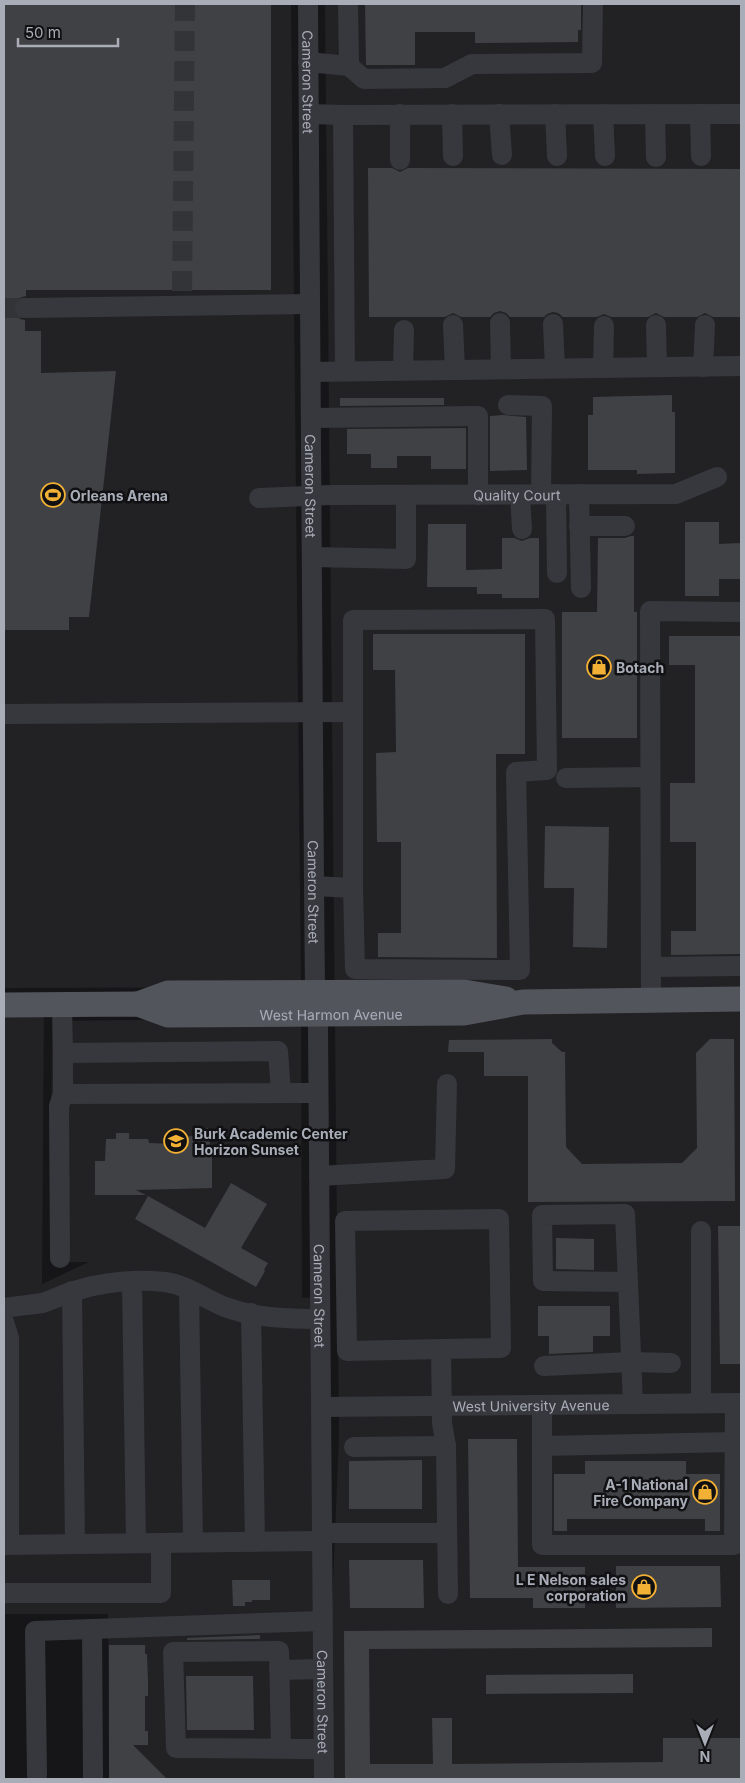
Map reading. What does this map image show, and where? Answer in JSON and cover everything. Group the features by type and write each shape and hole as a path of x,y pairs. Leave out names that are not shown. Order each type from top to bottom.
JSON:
{"main road":[{"name":"West Harmon Avenue","path":"4,1005 138,1004 168,993 316,1003 464,992 523,1002 741,999"}],"street":[{"name":"Cameron Street","path":"308,4 314,886 318,1093 324,1779"},
{"path":"348,4 349,66"},
{"path":"308,62 349,66 364,79 445,78 472,64 592,63 593,4"},
{"path":"309,114 741,114"},
{"path":"343,114 345,371"},
{"path":"400,114 400,160"},
{"path":"452,114 453,156"},
{"path":"499,114 502,156"},
{"path":"555,114 557,156"},
{"path":"604,114 605,156"},
{"path":"655,114 656,157"},
{"path":"700,114 701,156"},
{"path":"26,308 70,299 310,304"},
{"path":"500,323 501,369"},
{"path":"553,324 555,368"},
{"path":"453,325 455,370"},
{"path":"656,325 657,367"},
{"path":"703,366 705,325"},
{"path":"603,368 604,326"},
{"path":"403,370 404,330"},
{"path":"311,372 741,366"},
{"path":"508,405 542,406 557,573"},
{"path":"312,418 478,416 478,495"},
{"name":"Quality Court","path":"259,498 406,495 676,494 718,477"},
{"path":"579,494 581,588"},
{"path":"313,557 406,559 406,495"},
{"path":"520,495 522,529"},
{"path":"579,526 625,526"},
{"path":"651,1000 650,612 741,612"},
{"path":"545,619 547,770 516,772 520,970 355,969 353,888 353,620 545,619"},
{"path":"4,714 353,712"},
{"path":"566,778 650,777"},
{"path":"314,886 353,888"},
{"path":"651,968 741,966"},
{"path":"60,1258 59,1106 63,1094 62,1005"},
{"path":"63,1053 278,1051 281,1094"},
{"path":"318,1176 445,1169 447,1084"},
{"path":"63,1094 318,1093"},
{"path":"628,1282 544,1281 542,1215 625,1214 628,1282 631,1362 633,1404"},
{"path":"499,1219 501,1348 441,1349 347,1351 345,1221 499,1219"},
{"path":"701,1231 701,1403"},
{"path":"4,1308 42,1303 72,1291 105,1283 132,1281 167,1282 226,1307 279,1318 320,1319"},
{"path":"132,1281 136,1543"},
{"path":"189,1290 193,1542"},
{"path":"72,1291 75,1544"},
{"path":"251,1313 255,1542"},
{"path":"4,1322 8,1338 6,1545 255,1542 322,1537 447,1533"},
{"path":"441,1349 442,1423 446,1446 448,1594"},
{"path":"544,1366 631,1362 671,1363"},
{"path":"542,1405 542,1545 734,1545 735,1442 738,1403"},
{"name":"West University Avenue","path":"320,1407 738,1403"},
{"path":"542,1446 735,1442"},
{"path":"354,1447 446,1446"},
{"path":"4,1593 161,1593 161,1543"},
{"path":"37,1775 34,1631 322,1621"},
{"path":"92,1628 93,1776"},
{"path":"281,1748 279,1651 173,1652 176,1748 323,1749"},
{"path":"279,1670 323,1669"}],"shaded area":[{"path":"4,4 291,4 301,987 4,988"},
{"path":"325,4 741,4 741,1779 325,1779 339,1436"},
{"path":"4,1003 44,1003 42,1284 89,1262 50,1262 52,1021 301,1018 302,1298 319,1297 324,1779 109,1779 108,1614 4,1614"}],"building":[{"path":"4,4 271,4 271,290 26,290 26,296 19,298 14,303 13,309 15,314 20,319 25,320 25,331 41,331 41,373 116,371 89,617 69,617 69,630 4,630"},
{"path":"365,4 581,4 581,30 578,30 578,42 475,43 475,32 415,32 415,65 366,65"},
{"path":"368,168 392,168 400,172 408,168 741,169 741,317 713,317 705,313 697,317 664,317 656,313 648,317 611,317 604,314 597,317 563,317 553,312 544,317 510,317 500,311 490,317 461,317 453,313 445,317 369,317"},
{"path":"672,395 672,412 675,412 675,473 637,474 637,470 588,470 588,415 593,415 593,397"},
{"path":"340,398 444,398 444,405 340,406"},
{"path":"490,416 526,417 527,470 490,471"},
{"path":"466,428 466,469 431,469 431,456 397,456 397,468 371,468 371,454 347,454 347,429"},
{"path":"685,522 719,522 719,544 741,543 741,579 719,579 719,596 685,596"},
{"path":"428,524 466,524 466,570 502,569 502,538 514,538 522,541 530,538 539,538 539,598 502,598 502,594 477,594 477,587 427,587"},
{"path":"634,536 634,612 637,612 637,738 562,738 562,612 597,612 598,538 625,538"},
{"path":"373,634 525,634 525,754 496,754 497,958 378,957 378,933 401,933 401,842 377,842 376,753 396,752 395,670 373,670"},
{"path":"669,636 741,636 741,954 671,955 671,931 696,931 696,842 670,842 670,783 695,783 695,665 669,665"},
{"path":"545,826 609,827 607,948 573,947 574,888 544,888"},
{"path":"552,1039 552,1043 562,1052 565,1052 566,1147 582,1164 682,1163 697,1148 696,1053 710,1039 734,1039 735,1201 528,1202 528,1076 484,1076 484,1052 448,1052 449,1040"},
{"path":"208,1128 212,1159 212,1188 136,1190 146,1195 95,1195 95,1161 105,1161 106,1139 116,1139 116,1133 129,1133 129,1139 148,1139 149,1143 174,1144 174,1137 195,1136 195,1131"},
{"path":"231,1183 267,1204 241,1248 268,1263 256,1287 135,1219 148,1196 205,1228"},
{"path":"718,1226 741,1226 741,1364 720,1364"},
{"path":"556,1238 594,1239 594,1270 556,1269"},
{"path":"538,1306 610,1306 610,1336 593,1336 593,1352 549,1354 549,1336 538,1336"},
{"path":"468,1439 517,1439 518,1567 585,1567 585,1608 533,1608 533,1598 470,1598"},
{"path":"422,1460 422,1509 349,1509 349,1461"},
{"path":"585,1461 686,1461 686,1474 720,1474 720,1531 705,1531 705,1519 567,1519 567,1531 554,1531 554,1474 585,1474"},
{"path":"349,1560 423,1560 424,1608 350,1608"},
{"path":"616,1566 720,1566 721,1607 616,1608"},
{"path":"232,1580 270,1580 270,1600 252,1600 252,1602 245,1602 245,1606 233,1606"},
{"path":"712,1628 712,1647 369,1649 370,1764 433,1764 432,1718 452,1718 452,1764 663,1762 663,1738 741,1738 741,1779 345,1779 344,1631"},
{"path":"260,1635 260,1639 187,1640 187,1638"},
{"path":"109,1645 145,1645 148,1696 145,1696 145,1731 148,1731 148,1745 133,1745 167,1779 109,1779"},
{"path":"633,1674 633,1693 486,1694 486,1675"},
{"path":"186,1676 253,1676 254,1730 187,1730"}],"tunnel":[{"path":"182,291 185,4"},
{"path":"4,308 25,308"}],"place":[{"name":"Orleans Arena","path":"53,495"},
{"name":"Botach","path":"599,667"},
{"name":"Burk Academic Center Horizon Sunset","path":"176,1141"},
{"name":"A-1 National Fire Company","path":"705,1492"},
{"name":"L E Nelson sales corporation","path":"644,1587"}]}
